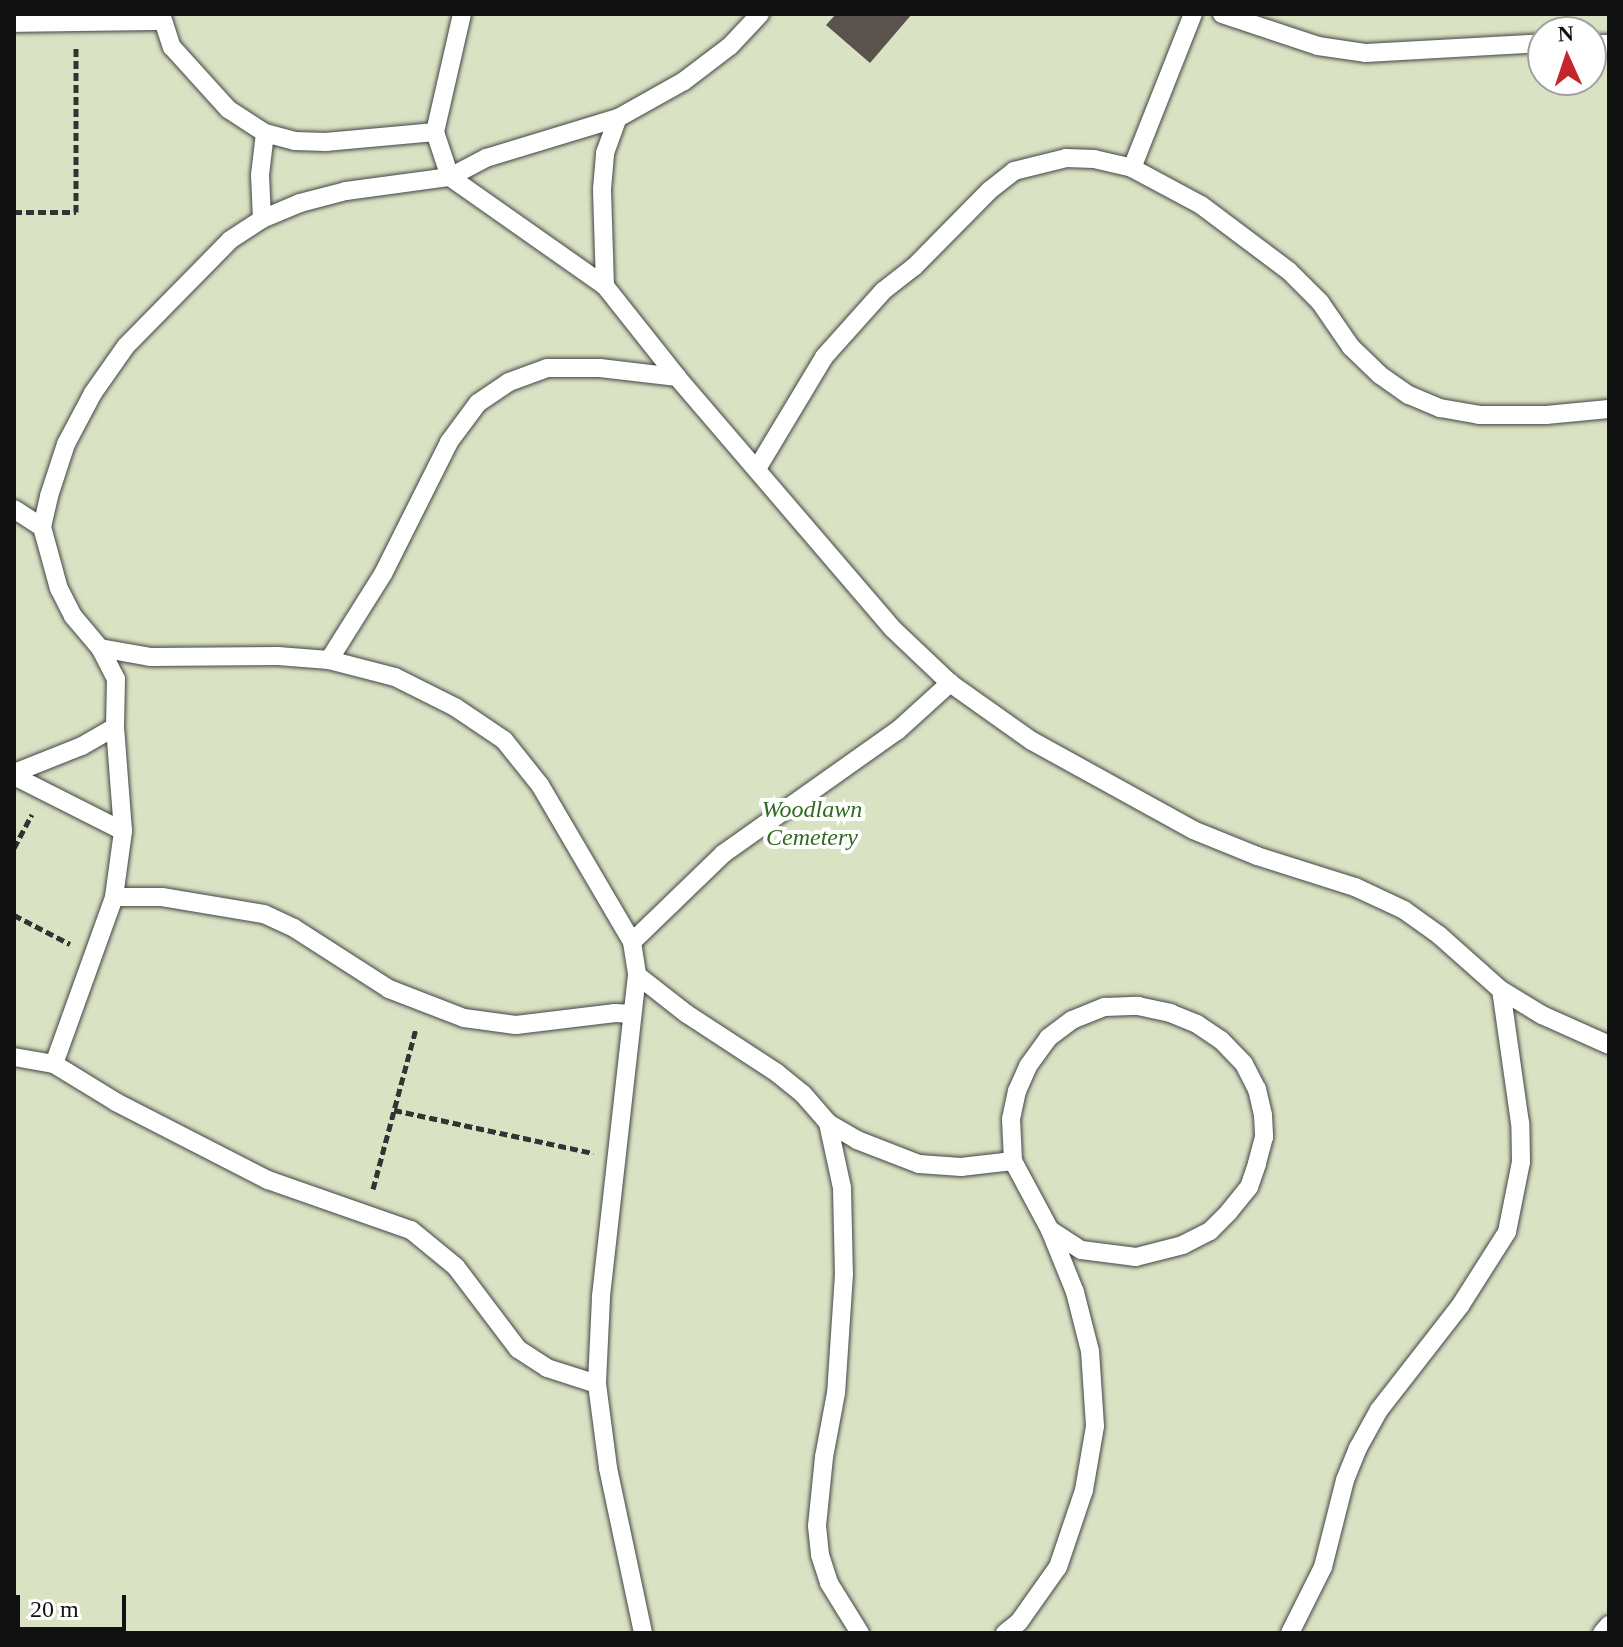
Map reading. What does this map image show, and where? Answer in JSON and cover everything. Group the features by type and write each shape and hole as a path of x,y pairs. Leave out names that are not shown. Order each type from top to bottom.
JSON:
{"lane":[{"path":"462,14 435,132 450,177 605,286 677,377 758,467 893,629 950,683 1032,741 1193,830 1257,856 1355,887 1404,910 1439,935 1501,990 1542,1015 1609,1045"},
{"path":"54,1064 114,897 123,831 115,727 116,679 100,648 73,616 59,589 42,527 66,444 93,393 126,346 230,240 262,219 300,203 346,191 450,177 486,158 618,118 684,81 730,46 760,14"},
{"path":"1132,168 1193,14"},
{"path":"1222,14 1318,46 1366,53 1527,44"},
{"path":"14,23 161,17 172,47 228,109 265,133 295,141 326,142 435,132"},
{"path":"605,286 602,189 605,153 618,118"},
{"path":"262,219 260,175 265,133"},
{"path":"758,467 824,357 850,324 948,235 990,190 1014,171 1041,162 1094,159 1132,168 1201,205 1289,271 1320,302 1351,347 1380,375 1409,395 1440,408 1479,415 1546,415 1609,409"},
{"path":"329,660 383,574 449,442 478,403 509,382 547,368 600,368 677,377"},
{"path":"14,509 42,527"},
{"path":"100,648 151,657 278,656 329,660 395,677 455,707 504,740 540,785 632,942 637,975 601,1298 597,1384 610,1483 643,1633"},
{"path":"632,942 723,854 897,731 950,683"},
{"path":"14,774 82,746 115,727"},
{"path":"14,774 123,831"},
{"path":"114,897 162,897 264,914 294,928 389,989 464,1018 516,1025 615,1013 632,1014"},
{"path":"637,975 687,1014 777,1073 803,1094 828,1123 880,1150 919,1164 961,1167 1013,1161"},
{"path":"1290,1633 1323,1567 1345,1480 1379,1410 1460,1306 1507,1232 1521,1162 1520,1123 1501,990"},
{"path":"1005,1633 1019,1622 1058,1567 1073,1532 1092,1455 1095,1426 1090,1351 1075,1292 1050,1230 1013,1161 1011,1119 1028,1066 1048,1038 1072,1020 1105,1007 1138,1006 1197,1024 1221,1040 1250,1077 1263,1115 1264,1137 1249,1187 1210,1231 1159,1254 1136,1257 1081,1250 1050,1230"},
{"path":"14,1057 54,1064 116,1102 268,1180 411,1230 456,1267 518,1349 547,1368 597,1384"},
{"path":"828,1123 842,1188 844,1274 836,1393 824,1457 817,1526 829,1583 860,1633"},
{"path":"1602,1633 1609,1625"}],"path":[{"path":"14,212 76,212 76,22"},
{"path":"14,848 43,791"},
{"path":"14,915 92,956"},
{"path":"367,1215 423,1004"},
{"path":"394,1110 617,1158"}],"green space":[{"name":"Woodlawn Cemetery","path":"14,14 1609,14 1609,1633 14,1633"}],"building":[{"path":"836,14 912,14 870,63 826,25"}]}
